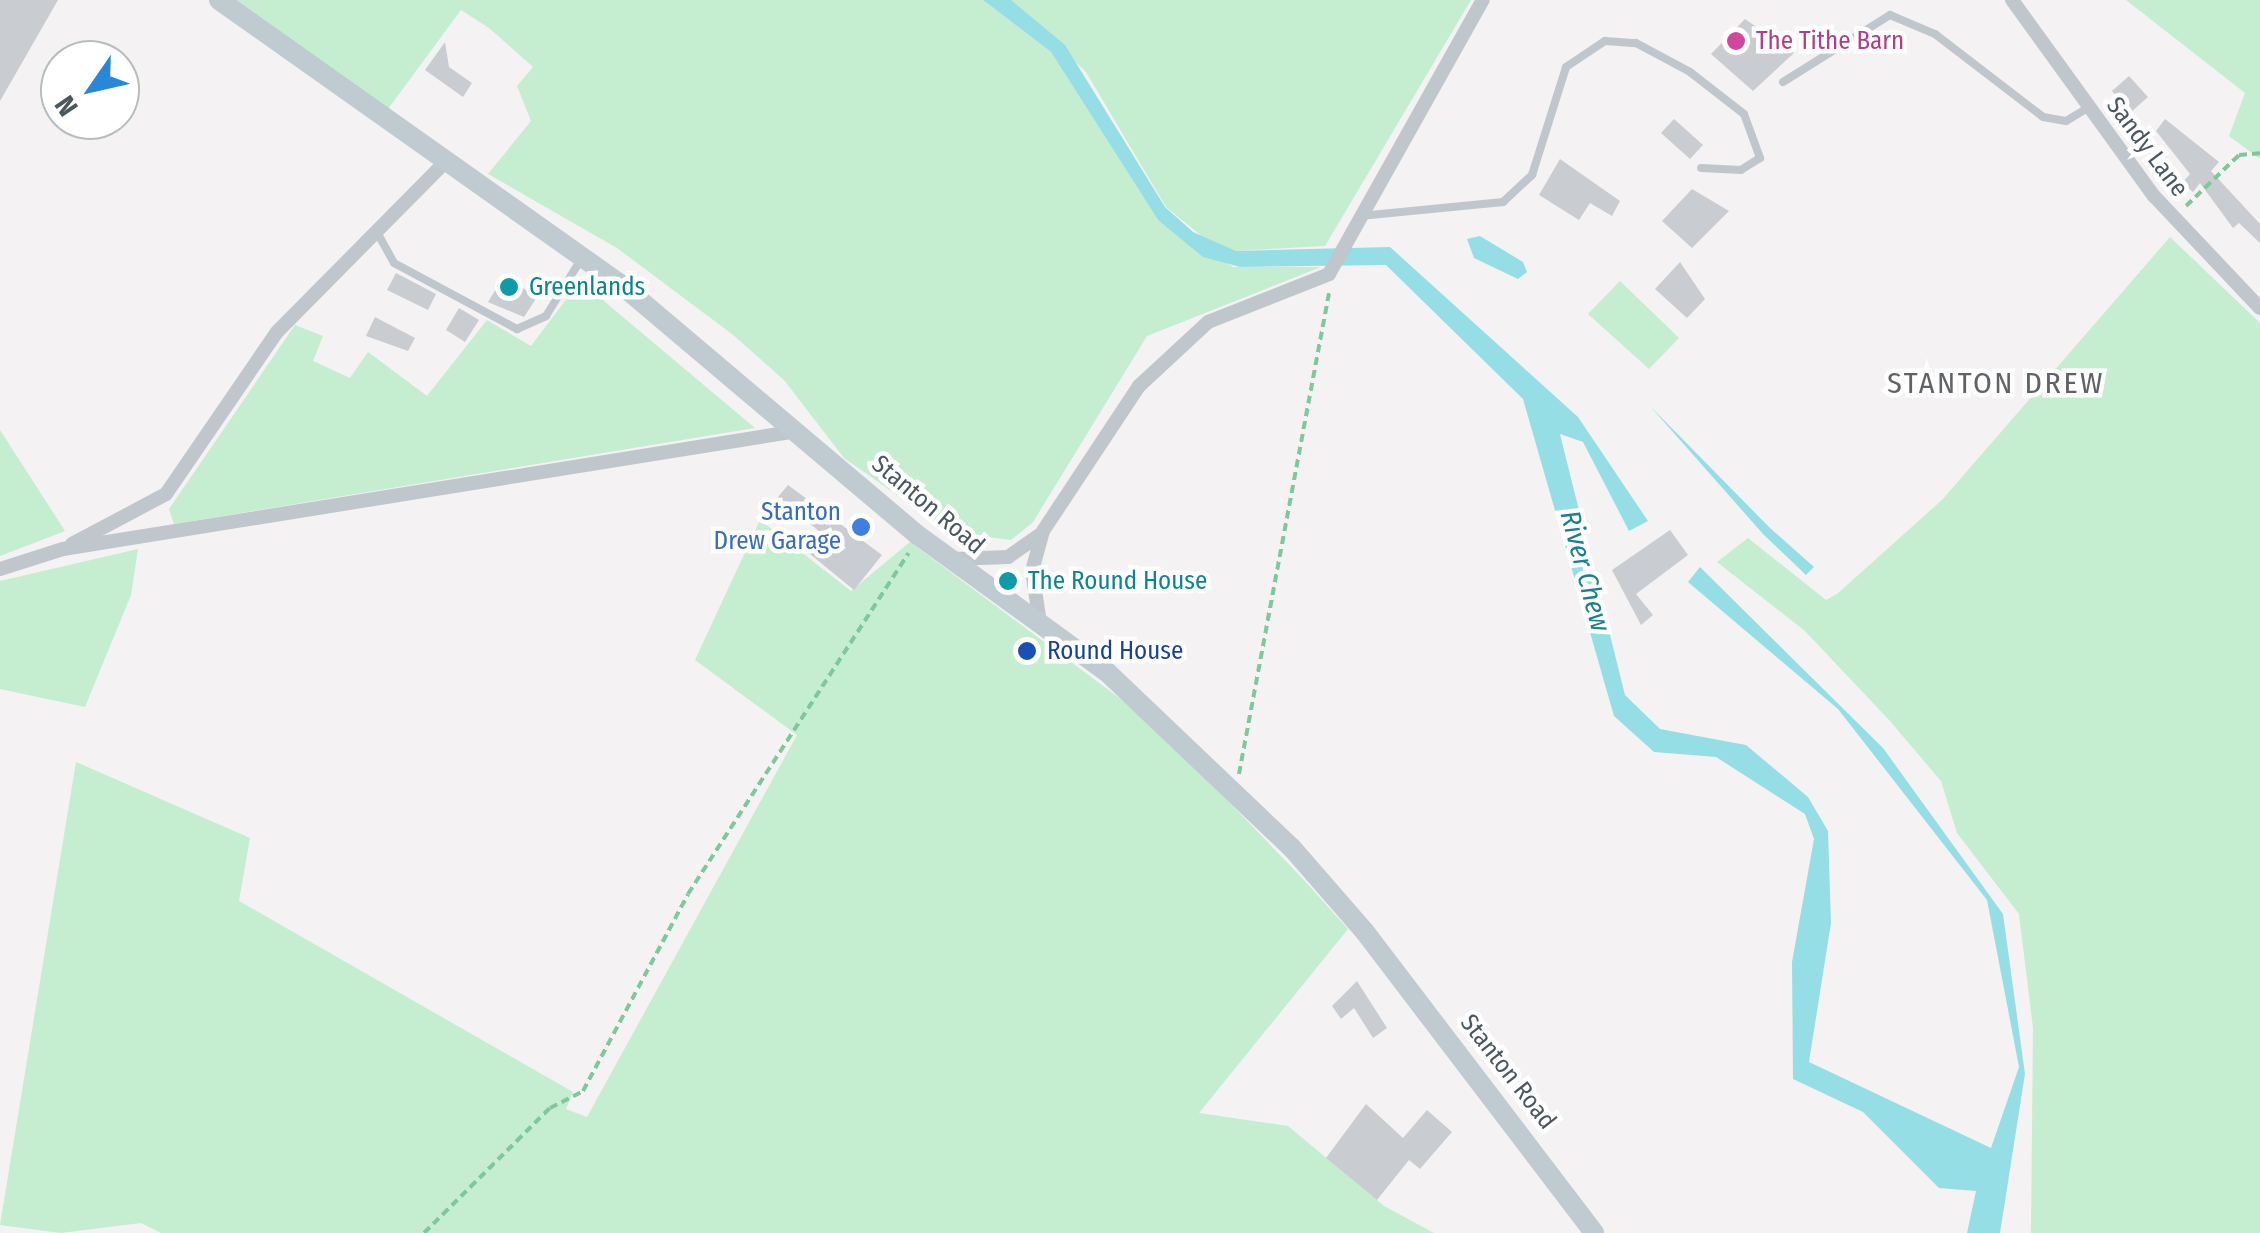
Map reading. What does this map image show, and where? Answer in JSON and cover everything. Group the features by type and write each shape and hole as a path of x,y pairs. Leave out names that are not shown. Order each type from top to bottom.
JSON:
{"main road":[{"name":"Stanton Road","path":"219,0 444,163 582,257 802,430 919,536 1107,672 1228,786 1366,932 1594,1233"}],"street":[{"path":"950,559 1008,557 1043,531 1165,353 1208,322 1326,277 1484,0"},
{"name":"Sandy Lane","path":"2012,0 2173,219 2260,308"},
{"path":"63,549 166,494 277,332 444,163"},
{"path":"0,569 63,549 802,430"},
{"path":"1040,623 1032,571 1043,531"}],"lane":[{"path":"1783,82 1890,15 1935,34 2043,117 2066,120 2089,106"},
{"path":"1356,222 1503,202 1532,175 1566,67 1605,41 1636,44 1690,72 1744,114 1760,158 1740,170 1702,168"},
{"path":"378,234 394,262 516,329 546,316 582,257"}],"path":[{"path":"2173,219 2239,155 2260,152"},
{"path":"1228,786 1239,774 1330,292 1326,277"},
{"path":"424,1233 550,1108 583,1091 688,894 919,536"}],"green space":[{"path":"229,0 983,0 1051,52 1158,220 1233,267 1321,267 1147,336 1033,522 1011,540 950,532 844,458 784,380 732,334 617,248 488,174 531,121 517,86 533,67 489,28 461,10 385,113"},
{"path":"1011,0 1471,0 1325,246 1236,251 1214,246 1166,207 1086,72"},
{"path":"2126,0 2260,0 2260,159 2229,136 2245,93"},
{"path":"2170,237 2260,323 2260,1233 2031,1233 2033,1028 2019,914 1957,833 1941,781 1890,721 1805,631 1717,562 1748,538 1826,600 1837,594 1942,500"},
{"path":"580,281 755,428 174,524 169,509 295,325 323,336 313,361 350,378 368,352 427,396 487,320 531,346"},
{"path":"1620,281 1679,338 1649,369 1588,314"},
{"path":"0,430 65,531 0,556"},
{"path":"760,520 851,591 910,542 1154,724 1303,879 1348,929 1199,1113 1288,1126 1384,1206 1434,1233 161,1233 141,1223 61,1233 0,1225 76,762 250,838 239,901 573,1092 566,1109 587,1117 797,735 695,660"},
{"path":"138,549 131,595 85,707 0,689 0,581"}],"water":[{"name":"River Chew","path":"983,0 1011,0 1065,45 1165,207 1193,232 1236,251 1390,247 1578,417 1648,521 1629,531 1583,442 1560,434 1625,695 1660,729 1746,745 1808,797 1828,831 1831,923 1809,1062 1991,1148 2019,1067 1987,900 1838,709 1688,582 1700,567 1883,748 2003,914 2025,1074 2000,1233 1967,1233 1976,1191 1939,1188 1863,1112 1793,1079 1792,962 1814,839 1805,814 1716,757 1654,752 1614,716 1523,399 1386,265 1240,267 1203,257 1158,220 1051,52"},
{"path":"1480,236 1523,262 1527,272 1518,279 1474,258 1467,239"},
{"path":"1650,406 1814,567 1806,575 1763,534"}],"building":[{"path":"0,0 58,0 0,101"},
{"path":"1745,19 1794,53 1753,91 1711,54"},
{"path":"445,42 449,67 472,83 463,97 425,70"},
{"path":"2129,76 2148,97 2131,112 2112,91"},
{"path":"1674,119 1703,145 1690,159 1661,133"},
{"path":"2165,119 2219,162 2211,171 2260,224 2260,243 2239,223 2233,228 2200,183 2193,192 2182,183 2190,174 2156,131"},
{"path":"1560,159 1620,201 1612,216 1590,203 1579,220 1539,195"},
{"path":"1692,189 1729,211 1692,248 1662,221"},
{"path":"1680,262 1705,299 1687,318 1655,289"},
{"path":"396,273 436,294 428,310 387,290"},
{"name":"Greenlands","path":"504,276 537,297 524,317 488,302"},
{"path":"459,308 479,320 465,342 446,330"},
{"path":"375,317 415,338 408,351 366,336"},
{"path":"788,485 882,555 854,590 805,550 820,532 778,497"},
{"path":"1670,530 1688,555 1636,594 1653,615 1641,625 1612,570"},
{"path":"1357,981 1387,1028 1373,1038 1354,1008 1341,1019 1332,1006"},
{"path":"1366,1104 1403,1138 1427,1110 1452,1132 1420,1169 1409,1160 1377,1200 1326,1158"}],"place":[{"name":"The Tithe Barn","path":"1736,41"},
{"name":"Greenlands","path":"509,287"},
{"name":"Stanton Drew Garage","path":"861,527"},
{"name":"The Round House","path":"1008,581"},
{"name":"Round House","path":"1027,651"}],"district":[{"name":"STANTON DREW","path":"1996,383"}]}
